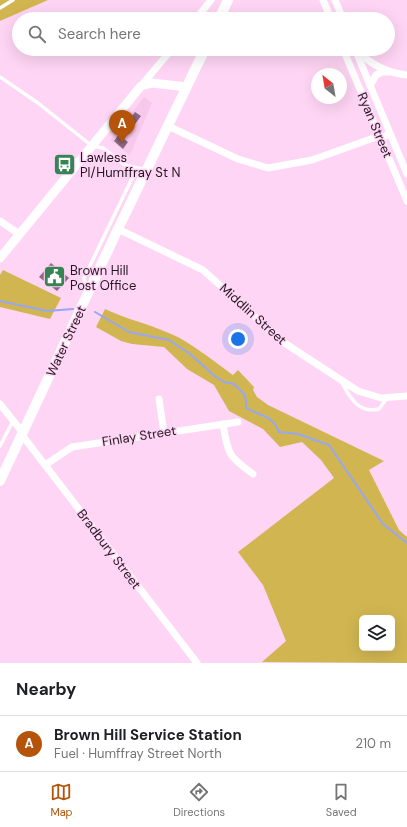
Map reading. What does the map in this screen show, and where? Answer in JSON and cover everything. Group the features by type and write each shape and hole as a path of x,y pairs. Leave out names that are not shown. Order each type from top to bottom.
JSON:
{"main road":[{"path":"222,12 228,0"},
{"name":"Water Street","path":"0,481 118,229 142,169 168,126 202,56"}],"street":[{"path":"202,12 211,0"},
{"path":"323,0 328,12"},
{"path":"335,0 340,12"},
{"path":"0,258 166,56"},
{"name":"Ryan Street","path":"346,56 407,201"},
{"name":"Ryan Street","path":"359,56 407,174"},
{"path":"364,56 390,72"},
{"path":"370,86 376,75 382,72 407,75"},
{"path":"139,88 144,84 152,83 187,87"},
{"path":"168,126 238,159 268,168 312,160 379,136 383,137 390,134"},
{"path":"0,221 19,234"},
{"name":"Middlin Street","path":"118,229 203,270 283,342 341,381 368,395 387,398"},
{"path":"387,398 407,396"},
{"path":"159,399 164,432"},
{"name":"Bradbury Street","path":"0,404 197,663"},
{"name":"Finlay Street","path":"45,465 70,447 238,422"},
{"path":"223,424 229,453 236,462 253,474"}],"lane":[{"path":"0,8 12,0"},
{"path":"0,77 38,103 92,146 103,148 125,164 142,169 84,278 87,296"},
{"path":"341,381 351,400 362,407 372,410 379,409 387,398"},
{"path":"0,446 13,421"}],"shaded area":[{"path":"0,0 48,0 21,12 12,12 12,16 0,21"},
{"path":"144,97 152,103 130,155 110,140"},
{"path":"3,270 61,298 50,319 0,307 0,275"},
{"path":"105,309 178,337 233,375 238,370 254,387 253,390 257,397 268,405 384,461 369,470 399,530 407,537 407,663 262,662 286,641 263,585 238,552 334,478 321,460 302,442 280,447 263,429 229,411 214,385 187,369 164,347 132,344 121,341 96,327"}],"building":[{"path":"135,112 141,116 124,139 128,142 123,149 114,141"},
{"name":"Brown Hill Post Office","path":"51,263 69,278 57,291 39,277"}],"waterway":[{"path":"0,301 47,311 73,309"},
{"path":"95,312 129,332 169,340 190,354 216,377 224,382 234,384 244,394 246,408 270,419 279,432 298,434 329,445 383,524 407,543"}],"place":[{"name":"Brown Hill Service Station","path":"122,143"},
{"name":"Lawless Pl/Humffray St N","path":"65,164"},
{"name":"Brown Hill Post Office","path":"54,277"}]}
